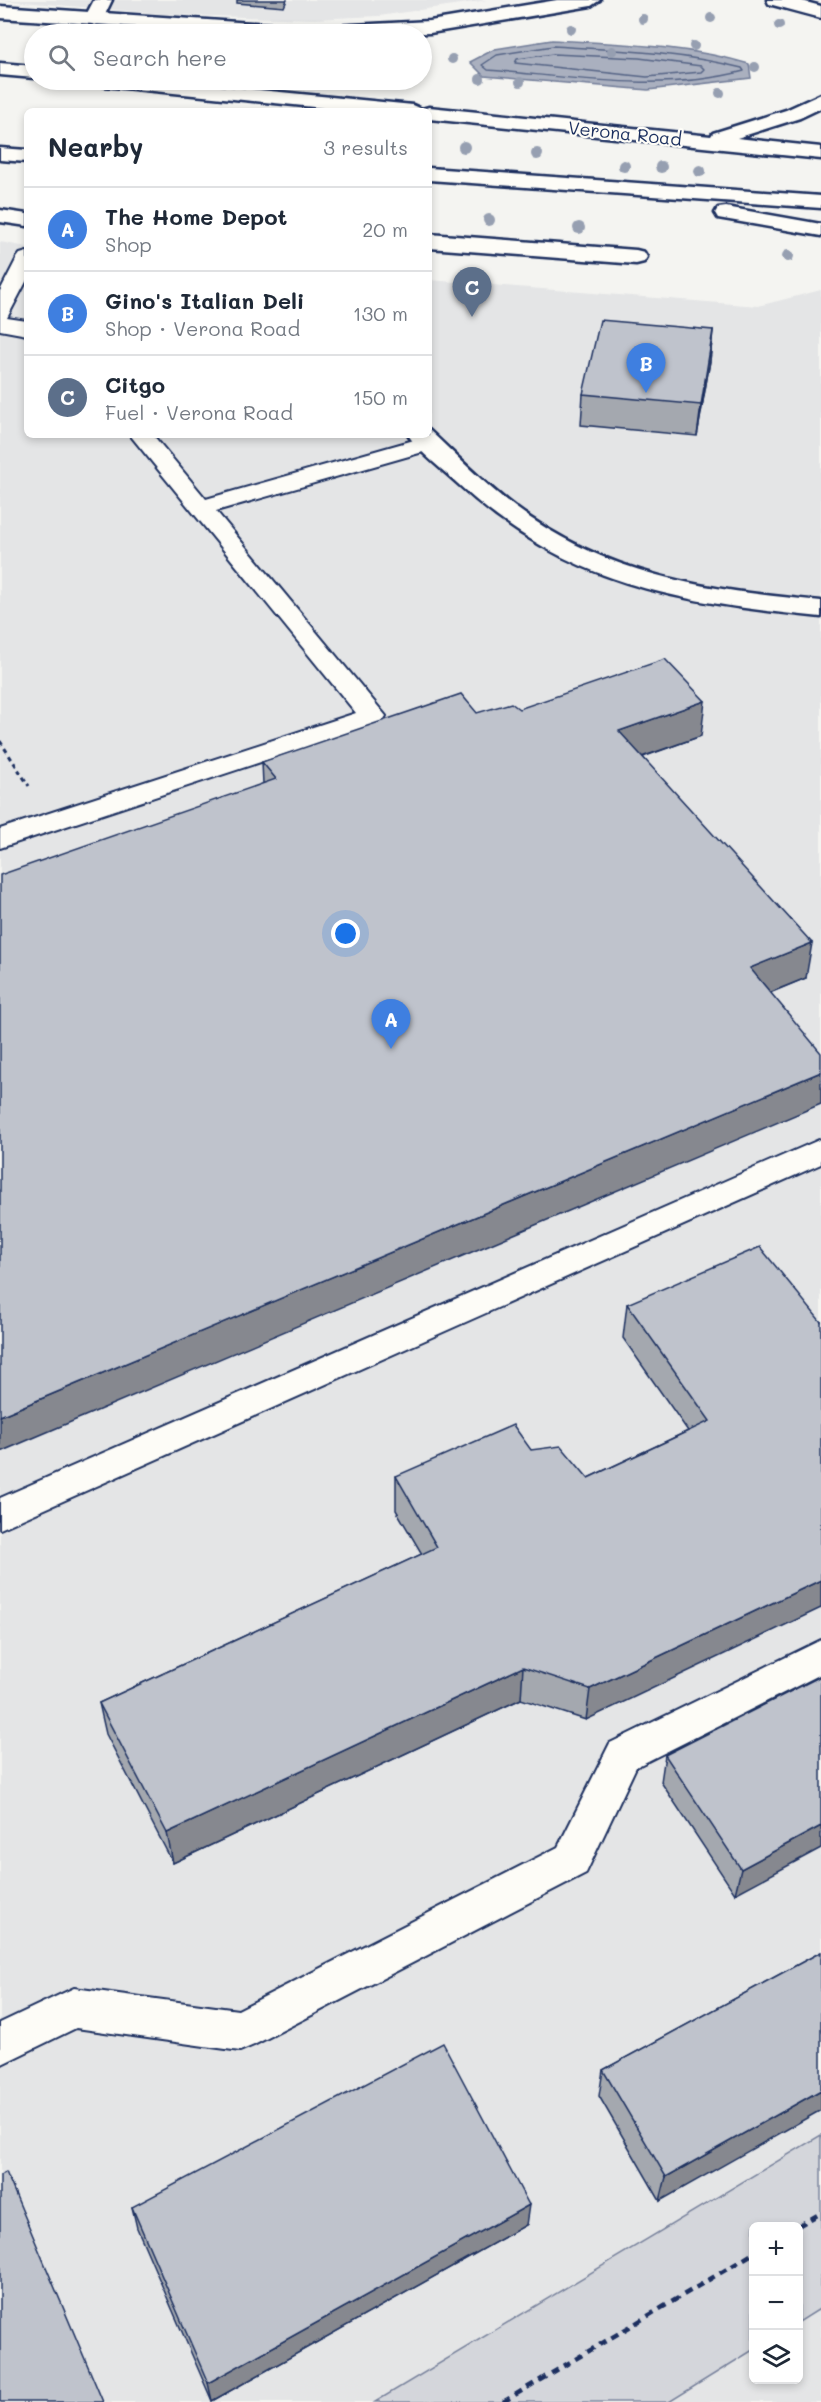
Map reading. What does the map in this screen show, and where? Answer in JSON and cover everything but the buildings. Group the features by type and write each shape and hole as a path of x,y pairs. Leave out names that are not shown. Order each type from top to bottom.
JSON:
{"main road":[{"path":"94,19 103,0"},
{"path":"432,27 550,3 591,0"},
{"path":"776,0 821,12"},
{"path":"0,12 172,24"},
{"path":"0,69 24,71"},
{"path":"204,90 383,108"},
{"path":"707,141 793,114 821,100"},
{"name":"Verona Road","path":"432,113 821,153"},
{"path":"0,154 24,156"},
{"path":"432,174 821,202"},
{"path":"532,180 821,230"},
{"path":"0,216 24,220"},
{"path":"432,241 636,257"},
{"path":"425,439 504,510 542,536 601,567 667,586 758,602 821,609"}],"lane":[{"path":"0,313 24,264"},
{"path":"0,323 24,327"},
{"path":"0,839 373,716 143,438"},
{"path":"201,508 425,439"},
{"path":"0,1514 821,1151"},
{"path":"0,2045 74,2008 240,2031 572,1860 623,1755 821,1656"}],"path":[{"path":"803,2223 821,2213"},
{"path":"503,2402 749,2255"}],"shaded area":[{"path":"0,0 487,0 379,16 314,19 173,15"},
{"path":"0,242 24,246 24,438 432,438 432,280 758,306 821,290 821,2135 375,2402 0,2402"},
{"path":"821,2135 821,2308 803,2319 803,2222 749,2222 749,2352 669,2402 375,2402"},
{"path":"821,2308 821,2402 669,2402 749,2352 749,2384 803,2384 803,2319"}],"water":[{"path":"552,40 651,46 700,53 749,64 751,78 648,90 484,76 470,62 495,49"}],"place":[{"name":"Citgo","path":"472,317"},
{"name":"Gino's Italian Deli","path":"646,393"},
{"name":"The Home Depot","path":"391,1049"}]}
